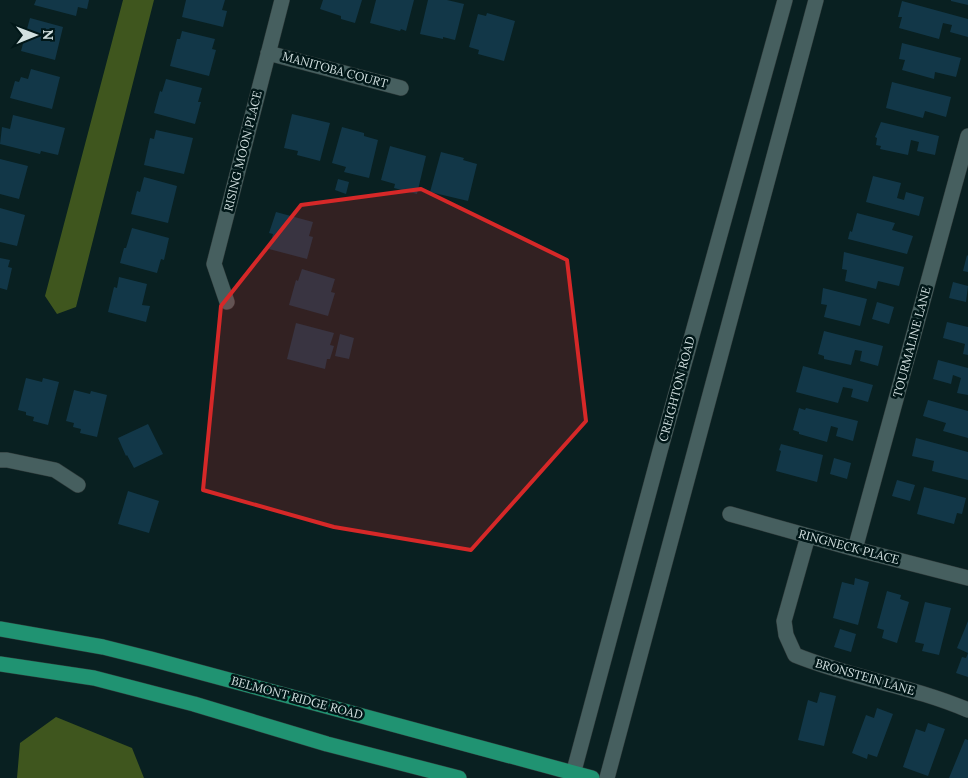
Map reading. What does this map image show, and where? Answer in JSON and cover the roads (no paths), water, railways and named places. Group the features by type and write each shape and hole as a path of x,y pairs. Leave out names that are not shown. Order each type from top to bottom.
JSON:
{"main road":[{"name":"BELMONT RIDGE ROAD","path":"0,629 103,647 573,776 592,778"},
{"path":"0,664 94,678 194,704 337,747 459,778"}],"street":[{"name":"RISING MOON PLACE","path":"226,302 214,264 282,0"},
{"name":"CREIGHTON ROAD","path":"573,776 660,451 785,0"},
{"path":"607,778 816,0"},
{"name":"MANITOBA COURT","path":"268,53 401,88"},
{"name":"TOURMALINE LANE","path":"855,549 968,136"},
{"path":"0,460 55,470 78,485"},
{"name":"RINGNECK PLACE","path":"730,514 968,578"},
{"name":"BRONSTEIN LANE","path":"808,536 784,621 786,635 795,655 824,667 944,699 968,710"}]}
